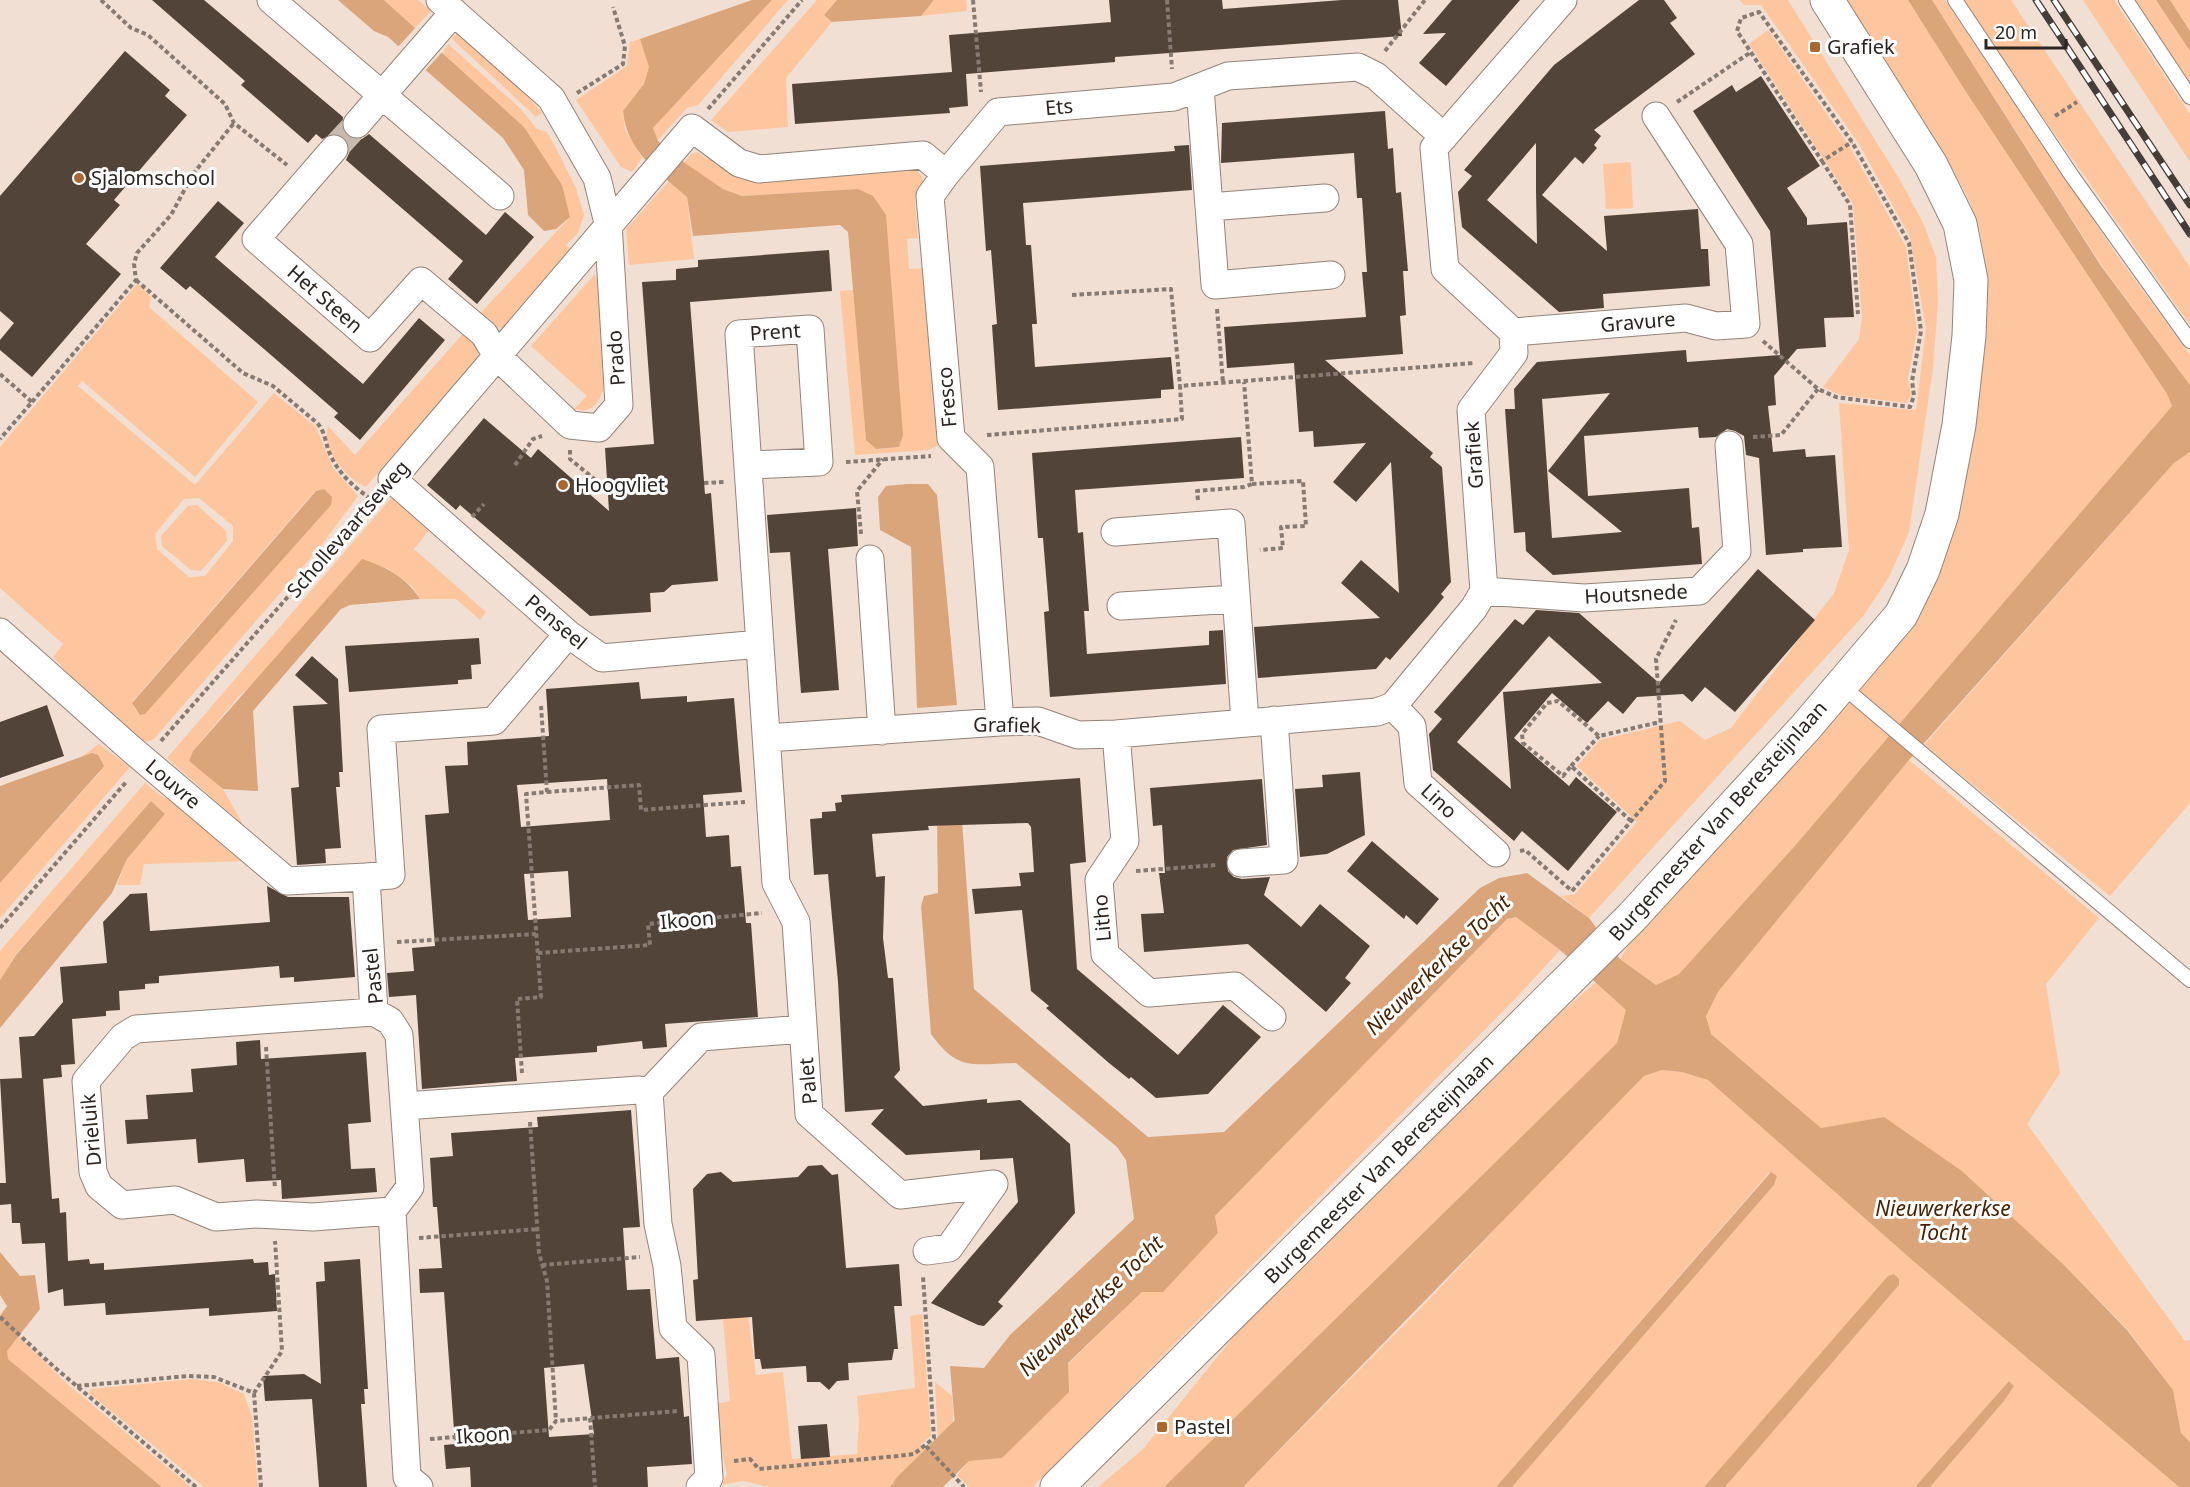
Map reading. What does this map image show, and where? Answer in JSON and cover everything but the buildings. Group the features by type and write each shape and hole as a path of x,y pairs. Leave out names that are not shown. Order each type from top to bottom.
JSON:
{"main road":[{"name":"Burgemeester Van Beresteijnlaan","path":"1057,1487 1632,917 1901,615 1923,570 1941,514 1959,426 1969,336 1971,280 1960,224 1931,165 1827,0"}],"street":[{"path":"271,0 500,196"},
{"path":"1513,332 1445,269 1434,148 1563,0"},
{"path":"357,124 406,67 444,14 551,98 597,178 608,223"},
{"name":"Ets","path":"998,112 1174,97 1228,76 1358,67 1368,71"},
{"path":"1368,71 1444,136"},
{"path":"1200,88 1215,285 1331,275"},
{"path":"684,137 739,163 759,169 923,155 946,174 998,112"},
{"path":"1656,116 1739,244 1746,324"},
{"name":"Schollevaartseweg","path":"392,479 608,223 684,137"},
{"name":"Het Steen","path":"334,149 256,239 370,338 421,281 484,334 497,356"},
{"name":"Fresco","path":"946,174 930,196 951,438 980,467 1000,722"},
{"path":"1209,207 1325,198"},
{"name":"Prado","path":"570,425 599,428 620,405 608,223"},
{"name":"Gravure","path":"1513,332 1686,318 1716,326 1746,324"},
{"name":"Prent","path":"748,465 819,462 810,329 739,334 760,644 767,738"},
{"name":"Grafiek","path":"1484,591 1471,410 1514,353 1513,332"},
{"path":"497,356 570,425"},
{"name":"Houtsnede","path":"1484,591 1584,598 1699,591 1737,551 1729,445"},
{"name":"Penseel","path":"392,479 568,634 602,658 760,644"},
{"path":"1115,532 1231,523 1245,722"},
{"path":"870,559 882,731"},
{"path":"1393,706 1474,608 1484,591"},
{"path":"1121,606 1236,599"},
{"name":"Louvre","path":"0,632 287,881 366,877"},
{"path":"366,877 391,875 381,729 494,721 568,634"},
{"name":"Grafiek","path":"767,738 1038,721 1078,735 1116,734 1377,712 1393,706"},
{"name":"Lino","path":"1393,706 1412,726 1418,783 1496,853"},
{"path":"1241,863 1284,860 1274,720"},
{"name":"Litho","path":"1116,734 1125,840 1099,880 1105,954 1149,993 1235,986 1272,1017"},
{"name":"Palet","path":"767,738 776,883 796,922 809,1114 900,1195 994,1184 949,1248 927,1251"},
{"name":"Pastel","path":"366,877 374,1012 390,1021 399,1035 410,1187 392,1211"},
{"name":"Drieluik","path":"374,1012 136,1029 123,1037 86,1081 93,1172 99,1186 122,1205 175,1200 216,1217 313,1216 392,1211"},
{"path":"704,1475 704,1409 700,1355 674,1328 658,1224 649,1092 701,1036 804,1029"},
{"path":"404,1106 639,1090 649,1092"},
{"path":"392,1211 407,1477 419,1487"}],"lane":[{"path":"1955,0 2072,176 2190,341"},
{"path":"2126,0 2190,96"},
{"path":"1841,685 2190,980"}],"path":[{"path":"101,0 131,28 148,35 225,104 234,123 305,181"},
{"path":"684,137 802,0"},
{"path":"973,0 982,101 998,112"},
{"path":"1167,0 1174,97"},
{"path":"1368,71 1425,0"},
{"path":"556,107 623,64 625,46 613,7"},
{"path":"1746,324 1754,334 1818,389 1836,397 1910,407 1914,396 1912,381 1921,331 1909,243 1852,142 1759,12 1741,18 1737,31 1850,206 1858,314"},
{"path":"1656,116 1751,52"},
{"path":"2053,117 2077,102"},
{"path":"234,123 193,174 171,215 137,253 134,264 136,280 243,373 273,386 322,427 330,455 339,471 353,486 373,501"},
{"path":"1822,161 1852,142"},
{"path":"0,439 136,280"},
{"path":"1215,285 1223,383"},
{"path":"970,456 984,435 1182,418 1171,288 1072,295"},
{"path":"1180,386 1508,361"},
{"path":"0,374 32,402"},
{"path":"1244,381 1252,484"},
{"path":"1729,445 1729,439 1781,435 1818,389"},
{"path":"514,465 533,439 570,425 570,459 610,492 657,487"},
{"path":"836,462 935,456"},
{"path":"870,559 862,550 858,491 883,459"},
{"name":"Schollevaartseweg","path":"0,928 392,479"},
{"path":"1200,525 1197,491 1244,488 1252,484 1303,481 1305,526 1281,528 1282,548 1233,552"},
{"path":"1496,853 1526,850 1572,891 1665,781 1656,659 1689,592"},
{"path":"538,670 547,792"},
{"path":"1599,736 1558,701 1547,703 1522,734 1523,742 1563,776 1599,736 1660,722"},
{"path":"1571,766 1630,821"},
{"path":"556,1421 547,1281 542,1265 538,1229 517,999 541,997 526,794 639,785 641,810 771,800"},
{"path":"1103,874 1241,863"},
{"name":"Ikoon","path":"538,953 650,945 648,924 757,915 785,902"},
{"path":"369,944 537,934"},
{"path":"261,1487 254,1393 282,1351 273,1216 276,1181 262,1020"},
{"path":"393,1240 538,1229"},
{"path":"704,1475 750,1459 759,1469 914,1454 934,1438 921,1252 927,1251"},
{"path":"542,1265 664,1255"},
{"path":"0,1317 196,1487"},
{"path":"77,1386 196,1376 214,1377 254,1393"},
{"name":"Ikoon","path":"405,1440 549,1430 556,1421 704,1409"},
{"path":"590,1418 595,1487"},
{"path":"926,1446 963,1486"}],"shaded area":[{"path":"384,0 418,0 431,11 415,28"},
{"path":"772,0 788,0 698,105 687,108 657,141 653,128"},
{"path":"817,0 837,0 824,15 832,22 786,78 788,127 728,132 711,120"},
{"path":"934,0 966,0 967,11 921,16"},
{"path":"1740,0 1788,0 1900,180 1924,225 1936,257 1938,303 1933,368 1909,532 1889,577 1864,615 1589,918 1561,896 1575,894 1637,822 1577,766 1600,740 1680,721 1705,740 1731,728 1834,593 1849,550 1839,403 1916,410 1926,329 1910,237 1859,144 1761,5 1744,5"},
{"path":"1845,0 1908,0 1966,92 2167,394 2172,406 1793,848 1679,974 1656,985 1620,959 1643,923 1900,641 1928,598 1947,550 1980,379 1987,275 1981,236 1971,204 1947,159"},
{"path":"1932,0 1945,0 2119,258 2190,355 2190,385 2102,266"},
{"path":"1964,0 2011,0 2190,267 2190,325 2032,102"},
{"path":"2083,0 2114,0 2190,114 2190,162"},
{"path":"2134,0 2156,0 2190,51 2190,85"},
{"path":"2170,0 2190,0 2190,31"},
{"path":"1768,30 1850,147 1906,247 1917,331 1908,378 1911,395 1906,403 1840,395 1823,387 1859,339 1862,317 1853,204 1749,44"},
{"path":"457,33 532,101 542,113 536,117 452,39"},
{"path":"640,39 650,67 644,84 623,111 625,130 642,158 632,172 621,167 576,100 627,66 630,42"},
{"path":"448,44 520,108 537,129 547,132 576,188 584,215 578,233 566,245 571,249 503,328 488,326 477,317 570,217 524,127 446,56 443,52"},
{"path":"697,152 707,159 711,153 914,168 920,174 924,187 922,195 915,198 918,238 907,239 909,269 927,268 940,441 937,446 928,450 855,455 840,291 853,290 866,440 876,449 899,447 858,189 742,196 723,189 684,163 691,154"},
{"path":"1631,162 1633,208 1606,209 1603,164"},
{"path":"669,181 687,197 694,259 629,265 626,229"},
{"path":"595,274 605,332 607,356 605,379 600,397 590,408 574,409 587,396 531,346"},
{"path":"138,283 151,297 149,307 258,402 195,477 82,381 78,386 195,485 274,393 316,427 333,468 358,496 321,546 153,740 144,742 74,680 53,657 63,644 0,588 0,447","holes":["324,489 136,711 132,702 315,491","199,498 233,526 233,541 205,576 189,577 157,549 155,534 184,499"]},
{"path":"468,328 477,337 478,356 366,487 358,483 343,470 332,453 328,444 328,426 355,455"},
{"path":"2190,452 2190,803 2110,896 1924,745 2174,463"},
{"path":"391,498 430,529 414,549 486,612 480,620 456,599 420,599 412,586 387,568 238,697 193,751 189,761 223,789 244,826 167,758"},
{"path":"197,505 226,531 227,541 201,571 191,570 162,546 161,536 188,506"},
{"path":"99,744 130,767 0,918 0,883 100,772 92,753 81,757"},
{"path":"1909,760 2099,918 2046,984 2060,1073 2027,1124 2185,1341 2190,1340 2190,1442 2181,1434 2173,1390 2128,1330 2063,1264 1962,1171 1884,1118 1821,1128 1711,1034 1706,1015 1718,992"},
{"path":"145,783 164,798 176,798 248,861 144,864 140,885 117,885 127,859 165,814 151,801 16,954 0,980 0,951"},
{"path":"1516,917 1560,950 1516,998 1033,1487 969,1487 957,1475 969,1461 1002,1458 1068,1364 1142,1292 1218,1234 1215,1216 1507,919"},
{"path":"1596,982 1627,1011 1617,1043 1164,1487 1098,1487 1143,1449 1239,1330 1281,1282 1544,1027"},
{"path":"1662,1070 1682,1072 1708,1080 1912,1260 2179,1487 1930,1487 2004,1401 2014,1386 2009,1381 1915,1487 1725,1487 1899,1285 1899,1279 1888,1277 1704,1487 1512,1487 1774,1185 1777,1176 1769,1173 1496,1487 1243,1487 1422,1307 1566,1153 1644,1076"},
{"path":"922,1314 931,1436 921,1444 934,1460 925,1470 905,1474 889,1487 768,1487 744,1481 721,1485 727,1474 712,1405 730,1401 723,1318 748,1315 756,1375 783,1372 792,1459 857,1454 859,1422 857,1396 915,1388 910,1316"},
{"path":"19,1336 65,1382 191,1487 162,1487 8,1359 6,1351"},
{"path":"192,1379 218,1382 244,1394 252,1416 258,1487 204,1487 89,1393 91,1389"},
{"path":"935,1382 952,1396 953,1404 951,1435 940,1455 936,1451 938,1443"}],"water":[{"path":"338,0 384,0 524,127 562,185 570,217 556,229 544,231 528,215 524,170 503,138 388,37 374,31"},
{"path":"752,0 772,0 653,128 658,141 685,163 723,189 742,196 858,189 873,196 886,215 903,435 899,447 876,449 866,440 848,232 840,225 693,236 687,197 637,150 626,126 623,111 644,84 649,67 640,39"},
{"path":"837,0 934,0 921,16 832,22 824,15"},
{"path":"1908,0 1932,0 2101,266 2190,385 2190,452 2174,463 1909,760 1718,992 1706,1016 1711,1034 1821,1128 1884,1117 1962,1171 2063,1264 2127,1330 2173,1390 2181,1433 2190,1442 2190,1487 2179,1487 1912,1260 1708,1080 1682,1072 1662,1070 1644,1076 1243,1487 1164,1487 1617,1043 1626,1010 1560,950 1516,917 1507,919 1215,1216 1218,1233 1163,1292 1142,1292 1068,1363 1069,1392 1002,1458 969,1461 943,1487 889,1487 905,1474 925,1470 946,1449 955,1425 950,1366 984,1368 1010,1335 1134,1219 1126,1160 1117,1147 1016,1063 977,1064 958,1060 950,1055 931,1034 921,906 924,896 938,893 937,821 962,820 974,989 1148,1137 1224,1132 1480,888 1499,878 1527,873 1589,918 1620,959 1656,985 1679,974 1793,848 2172,406 2167,394 1966,92"},
{"path":"2156,0 2170,0 2190,31 2190,51"},
{"path":"928,484 937,495 957,705 917,708 911,547 880,530 878,497 886,486"},
{"path":"324,489 332,497 331,505 145,714 140,715 132,703 316,491"},
{"path":"362,559 395,574 420,599 350,605 341,609 253,711 258,791 223,789 189,761 193,751"},
{"path":"92,753 98,755 104,766 0,883 0,786"},
{"path":"151,801 165,814 127,859 112,893 0,1028 0,980 16,955"},
{"path":"1771,1172 1777,1176 1774,1185 1512,1487 1496,1487"},
{"path":"0,1252 20,1276 35,1275 40,1309 7,1351 8,1359 162,1487 0,1487 0,1316 7,1306 0,1295"},
{"path":"1894,1274 1899,1279 1899,1285 1725,1487 1704,1487 1888,1276"},
{"path":"2009,1381 2014,1386 2004,1401 1930,1487 1915,1487"}],"pier":[{"path":"417,26 444,50 424,72 397,48"}],"waterway":[{"name":"Nieuwerkerkse Tocht","path":"907,1487 972,1423"}],"tunnel":[{"path":"334,149 357,124"}],"railway":[{"path":"2036,0 2190,234"},
{"path":"2054,0 2190,205"}],"place":[{"name":"Grafiek","path":"1815,47"},
{"name":"Sjalomschool","path":"79,178"},
{"name":"Hoogvliet","path":"563,485"},
{"name":"Pastel","path":"1162,1427"}]}
